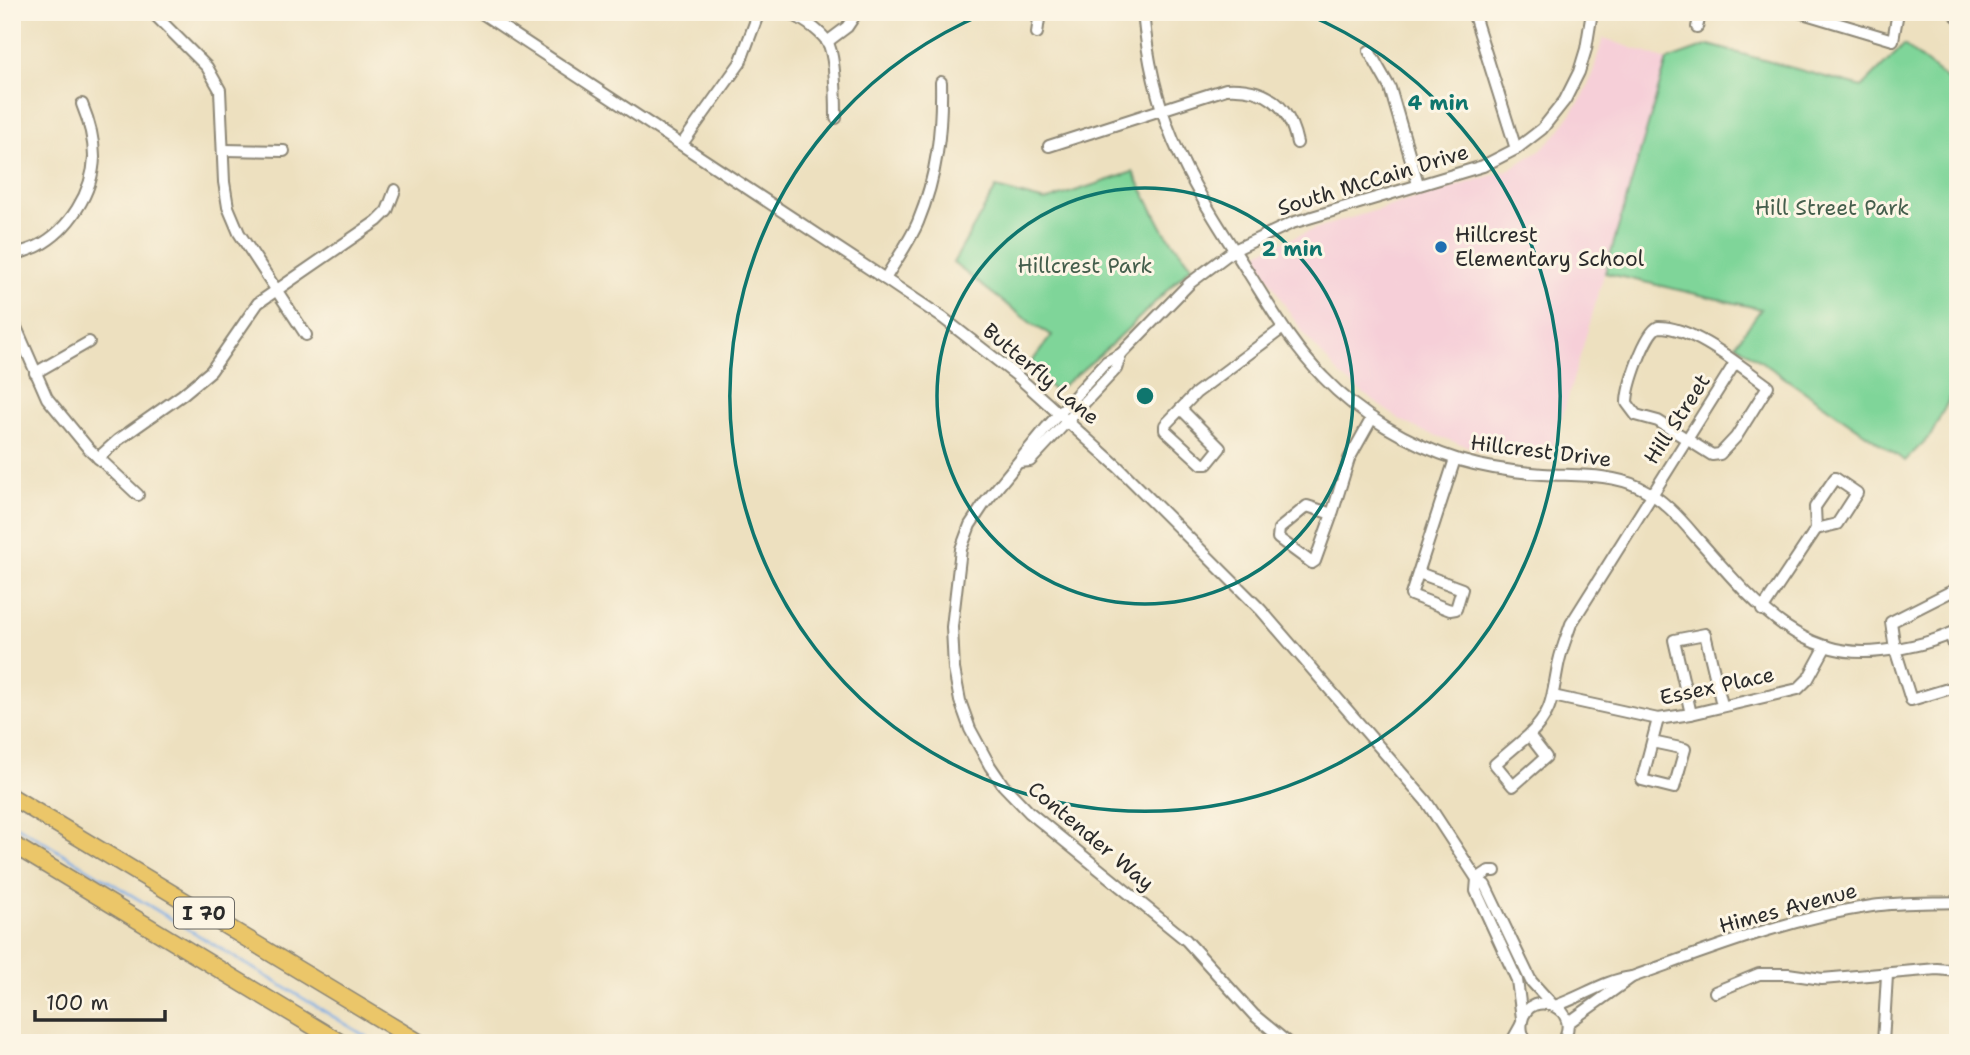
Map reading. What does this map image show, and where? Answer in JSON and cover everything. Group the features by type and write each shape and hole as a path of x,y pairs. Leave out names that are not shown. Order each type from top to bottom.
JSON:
{"highway":[{"name":"I 70","path":"12,797 420,1043"},
{"name":"I 70","path":"12,844 341,1043"}],"street":[{"path":"152,12 198,57 214,77 222,103 224,183 228,207 239,233 306,335"},
{"name":"Butterfly Lane","path":"480,12 885,279 994,356 1069,421 1269,619 1403,772 1434,812 1481,882 1531,981 1564,1013 1568,1025"},
{"path":"682,144 740,63 759,12"},
{"path":"786,12 800,17 827,42 836,83 835,118"},
{"path":"827,42 847,27 857,12"},
{"path":"1037,33 1040,12"},
{"name":"Hillcrest Drive","path":"1143,12 1146,50 1162,109 1173,141 1197,188 1283,328 1324,379 1372,418 1455,459 1486,467 1614,479 1640,488 1675,513 1762,610 1792,631 1826,646 1868,653 1916,646 1954,632"},
{"path":"1473,12 1516,149"},
{"name":"South McCain Drive","path":"1059,413 1106,362 1121,354 1190,283 1234,250 1292,223 1483,166 1516,149 1542,129 1565,100 1579,72 1592,12"},
{"path":"1697,27 1701,12"},
{"path":"1799,12 1893,40 1898,12"},
{"path":"1952,12 1958,17"},
{"path":"1369,51 1390,88 1418,184"},
{"path":"885,279 918,224 937,165 942,118 941,82"},
{"path":"1049,146 1226,89 1256,90 1275,101 1291,121 1297,144"},
{"path":"12,256 39,245 52,236 74,214 88,188 94,157 89,122 82,104"},
{"path":"224,150 284,151"},
{"path":"98,458 211,371 258,303 377,220 387,211 395,190"},
{"path":"12,318 47,398 98,458 138,495"},
{"path":"1658,327 1678,329 1735,363 1768,386 1736,438 1720,454 1712,455 1658,421 1636,415 1627,403 1629,386 1650,334 1658,327"},
{"path":"1181,409 1220,448 1206,464 1202,464 1164,427 1196,393 1283,328"},
{"path":"35,373 89,342"},
{"name":"South McCain Drive","path":"1069,421 1116,369 1121,354"},
{"name":"Hill Street","path":"1529,735 1546,757 1513,786 1495,764 1529,735 1547,715 1559,660 1571,624 1735,363"},
{"name":"Contender Way","path":"1059,413 1022,454 1019,462 984,504 970,525 961,550 951,642 960,701 976,743 996,776 1018,802 1186,940 1254,1015 1288,1043"},
{"path":"1332,514 1304,507 1279,529 1278,538 1312,563 1315,561 1332,514 1349,459 1372,418"},
{"name":"Contender Way","path":"1019,462 1030,461 1069,421"},
{"path":"1419,573 1462,589 1456,609 1450,610 1411,595 1455,459"},
{"path":"1762,610 1816,529 1815,507 1835,478 1857,493 1837,524 1816,529"},
{"path":"1958,588 1891,622 1895,649 1911,700 1958,686"},
{"path":"1954,632 1958,656"},
{"path":"1691,714 1674,640 1705,634 1722,705"},
{"name":"Essex Place","path":"1553,696 1658,719 1691,714 1798,689 1808,679 1826,646"},
{"path":"1653,742 1685,749 1674,788 1642,780 1658,719"},
{"name":"Butterfly Lane","path":"1481,882 1476,891 1517,980 1521,1031 1527,1043"},
{"name":"Himes Avenue","path":"1522,1021 1526,1011 1538,1004 1554,1005 1577,999 1617,979 1632,977 1751,934 1819,915 1875,905 1958,902"},
{"path":"1715,992 1759,974 1788,974 1822,979 1937,969 1958,971"},
{"path":"1882,1043 1887,975"},
{"name":"Himes Avenue","path":"1568,1025 1632,977"},
{"path":"1511,1043 1522,1021"},
{"path":"1561,1043 1568,1025"},
{"path":"1568,1025 1572,1043"}],"shaded area":[{"name":"Hillcrest Elementary School","path":"1603,38 1667,60 1549,462 1494,455 1422,431 1399,419 1340,375 1308,339 1289,312 1257,255 1260,251 1317,228 1506,171 1540,150 1557,134 1584,95"}],"green space":[{"name":"Hill Street Park","path":"1709,45 1862,87 1904,45 1958,88 1958,382 1931,435 1905,461 1736,344 1761,309 1605,273 1667,60"},
{"name":"Hillcrest Park","path":"1133,172 1164,231 1192,266 1108,347 1055,391 1027,368 1052,335 1036,327 953,263 996,188 1045,201"}],"waterway":[{"path":"12,823 377,1043"}],"place":[{"name":"Hillcrest Elementary School","path":"1441,247"}]}
